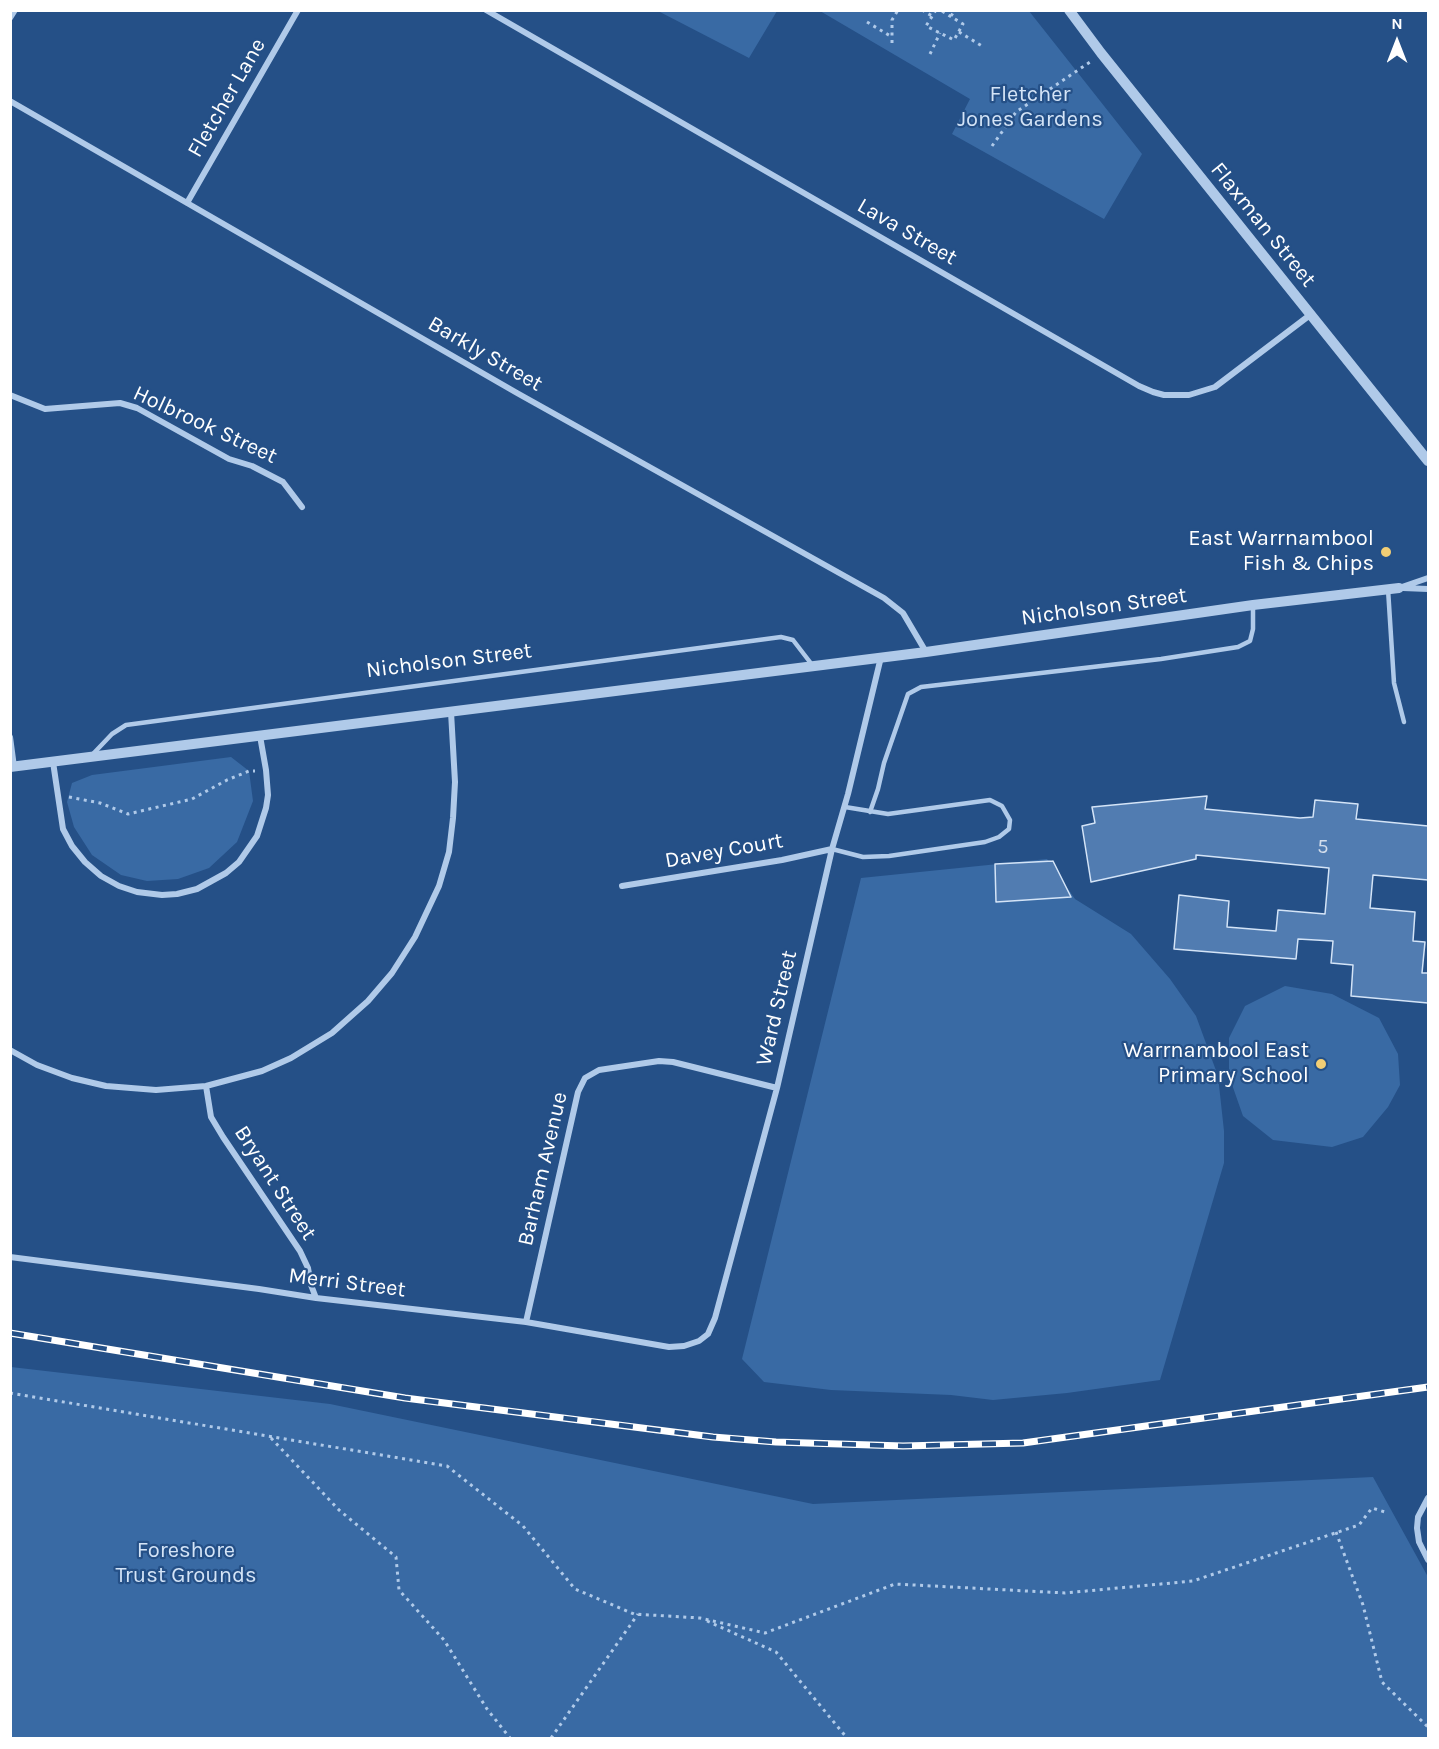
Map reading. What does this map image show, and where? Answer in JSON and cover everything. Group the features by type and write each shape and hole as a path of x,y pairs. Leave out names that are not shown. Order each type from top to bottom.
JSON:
{"street":[{"path":"10,18 15,10"},
{"name":"Fletcher Lane","path":"187,202 298,10"},
{"name":"Lava Street","path":"486,10 1153,392 1178,396 1203,392 1228,378 1310,315"},
{"name":"Flaxman Street","path":"1069,10 1428,461"},
{"name":"Barkly Street","path":"10,101 506,387 884,598 903,613 926,652"},
{"name":"Holbrook Street","path":"10,395 45,409 120,404 137,408 229,459 252,466 283,482 302,507"},
{"name":"Nicholson Street","path":"1399,588 1428,578"},
{"name":"Nicholson Street","path":"12,767 926,652 1253,605 1388,589 1428,589"},
{"name":"Ward Street","path":"679,1346 699,1341 708,1334 715,1318 777,1088 832,849 845,807 881,657"},
{"path":"10,1050 37,1065 72,1078 106,1086 156,1090 206,1086 262,1071 312,1047 332,1033 368,1001 393,973 423,922 439,886 449,852 453,818 455,782 451,712"},
{"path":"53,762 63,829 72,846 101,876 119,886 137,892 162,895 197,889 226,873 249,849 261,826 268,795 260,736"},
{"path":"10,737 12,767"},
{"name":"Davey Court","path":"622,886 782,860 832,849"},
{"name":"Barham Avenue","path":"526,1322 578,1092 585,1078 599,1070 659,1061 673,1062 777,1088"},
{"name":"Bryant Street","path":"206,1086 212,1117 300,1251 316,1298"},
{"name":"Merri Street","path":"10,1257 316,1298 526,1322 630,1341 669,1347 679,1346"},
{"path":"1428,1498 1418,1517 1417,1528 1419,1542 1428,1560"}],"lane":[{"path":"1388,589 1394,683 1404,722"},
{"path":"870,812 908,694 921,687 1161,659 1238,647 1250,641 1253,629 1253,605"},
{"name":"Nicholson Street","path":"90,757 112,734 126,724 781,637 793,640 813,666"},
{"path":"832,849 863,857 889,856 985,842 999,837 1009,829 1010,820 1002,806 990,800 888,814 845,807"}],"path":[{"path":"892,43 892,20 898,10"},
{"path":"922,10 932,16"},
{"path":"936,10 926,26 954,40 963,24 940,10"},
{"path":"951,16 955,10"},
{"path":"867,22 892,37"},
{"path":"958,32 982,46"},
{"path":"930,54 940,33"},
{"path":"992,146 1017,112 1101,53"},
{"path":"69,797 100,803 128,814 192,799 249,771 266,770"},
{"path":"10,1393 447,1466 523,1526 575,1589 638,1614 700,1618 765,1633 895,1584 1065,1593 1193,1581 1359,1525 1372,1508 1388,1513"},
{"path":"270,1436 339,1510 396,1557 399,1590 444,1640 487,1709 510,1738"},
{"path":"1336,1532 1363,1605 1382,1682 1428,1727"},
{"path":"551,1738 638,1614"},
{"path":"700,1618 776,1652 847,1738"}],"green space":[{"path":"777,10 749,58 658,11"},
{"name":"Fletcher Jones Gardens","path":"820,11 1029,11 1142,154 1104,219 952,134 970,99"},
{"path":"231,757 249,771 253,801 237,842 209,868 178,879 147,881 121,875 92,855 74,827 67,802 72,783 92,775"},
{"path":"1047,859 1075,899 1131,934 1170,979 1196,1016 1218,1076 1224,1131 1224,1163 1160,1380 1067,1393 993,1400 951,1395 831,1390 764,1382 742,1359 861,878"},
{"path":"1285,986 1332,994 1379,1018 1398,1054 1400,1085 1388,1107 1363,1137 1332,1147 1273,1140 1243,1116 1229,1076 1229,1038 1245,1006"},
{"name":"Foreshore Trust Grounds","path":"11,1367 330,1404 813,1504 1373,1477 1428,1577 1428,1738 11,1738"}],"building":[{"path":"1207,796 1205,809 1300,818 1313,817 1315,800 1358,804 1356,819 1428,826 1428,880 1373,875 1370,908 1415,912 1413,941 1425,942 1422,973 1428,973 1428,1003 1351,996 1353,965 1331,963 1333,941 1298,939 1296,959 1174,949 1179,895 1229,901 1227,927 1276,931 1278,910 1325,914 1329,868 1196,855 1196,859 1091,882 1082,826 1095,823 1092,807"},
{"path":"1053,861 1071,897 996,902 995,864"}],"railway":[{"path":"10,1333 405,1398 713,1437 776,1442 903,1446 1023,1443 1428,1387"}],"place":[{"name":"East Warrnambool Fish & Chips","path":"1386,552"},
{"name":"Warrnambool East Primary School","path":"1321,1064"}]}
